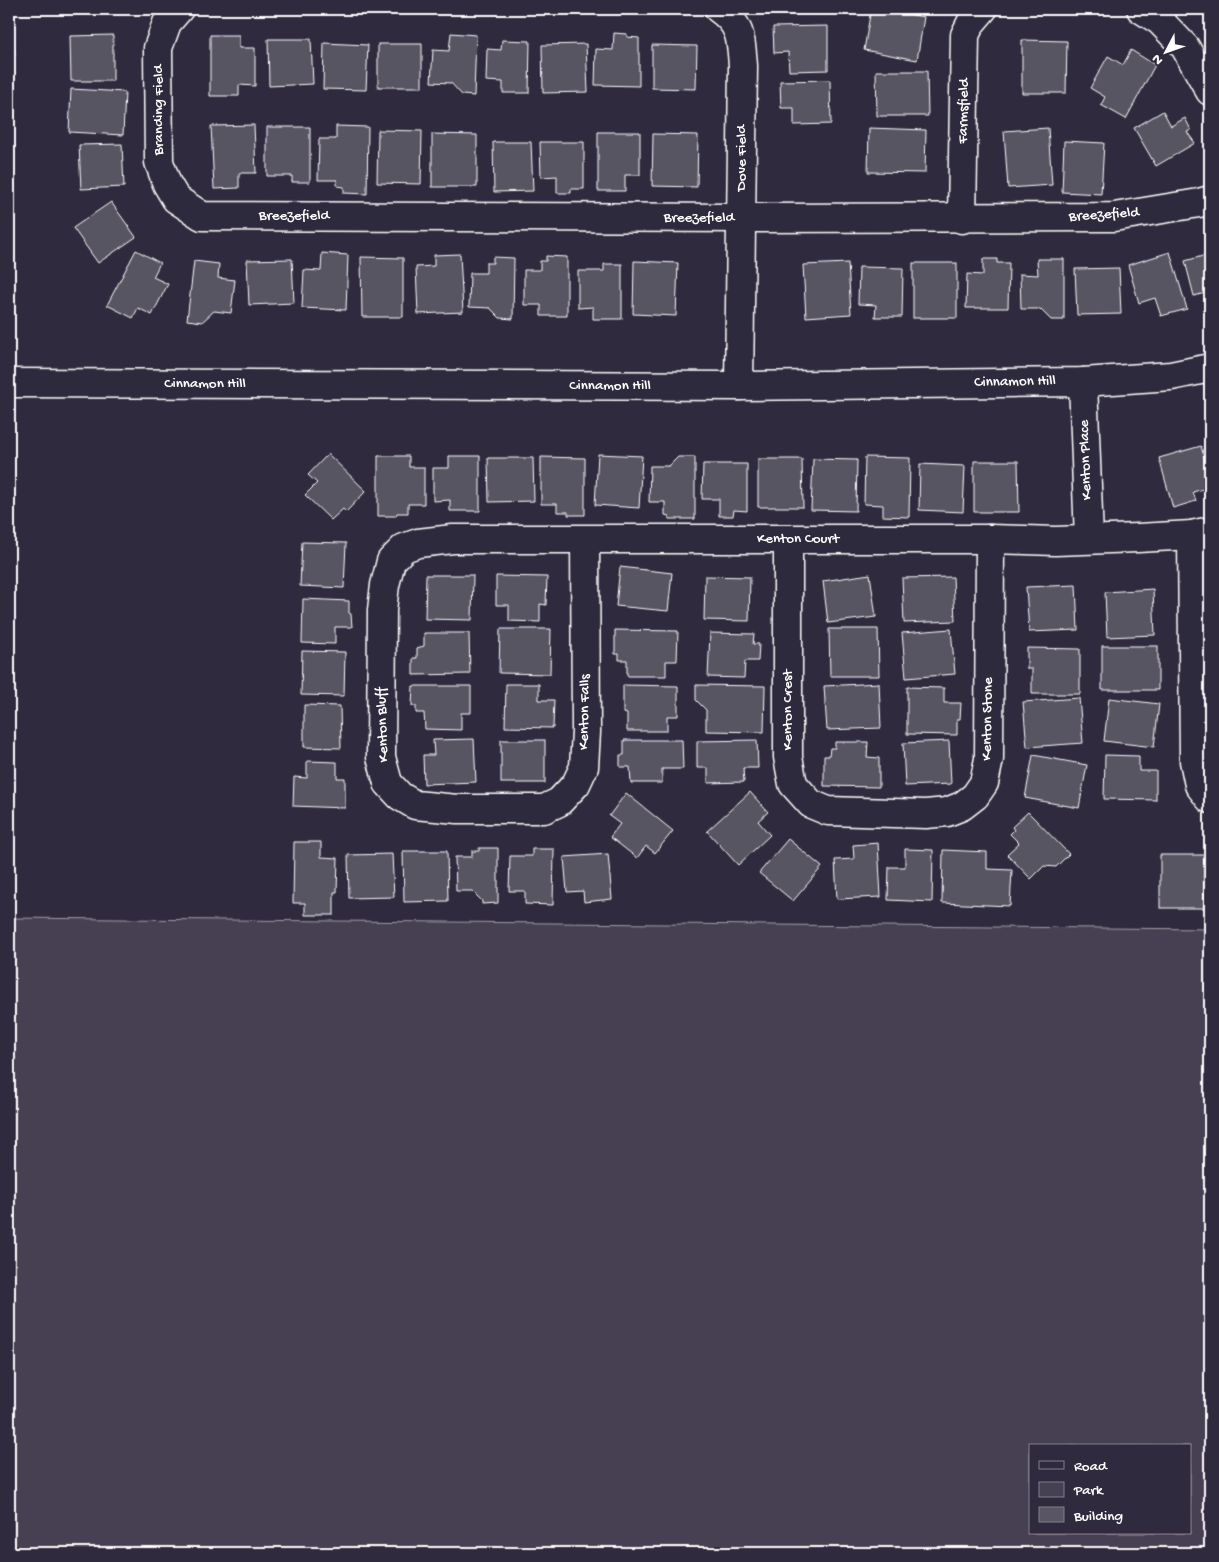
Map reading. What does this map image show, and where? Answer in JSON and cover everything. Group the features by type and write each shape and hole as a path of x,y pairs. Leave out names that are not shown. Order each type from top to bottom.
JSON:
{"street":[{"name":"Branding Field","path":"180,9 167,23 158,48 159,162 167,184 176,199 188,208"},
{"name":"Dove Field","path":"719,9 728,15 740,34 743,66 739,386"},
{"name":"Farmsfield","path":"962,219 965,35 971,23 983,9"},
{"path":"1141,9 1160,20 1185,47 1210,91"},
{"name":"Breezefield","path":"188,208 202,216 962,219 1114,217 1210,200"},
{"name":"Cinnamon Hill","path":"9,382 739,386 1083,382 1171,376 1210,368"},
{"name":"Kenton Place","path":"1083,382 1089,539"},
{"path":"1201,533 1194,762 1199,785 1210,799"},
{"name":"Kenton Court","path":"391,561 404,548 418,543 453,539 990,539 1055,541 1138,538 1201,533"},
{"name":"Kenton Falls","path":"486,808 544,808 559,802 576,784 584,767 586,732 585,539"},
{"name":"Kenton Crest","path":"788,539 788,757 793,784 811,804 828,811 879,812"},
{"name":"Kenton Stone","path":"879,812 926,814 947,812 962,806 975,796 984,784 989,759 990,539"},
{"name":"Kenton Bluff","path":"391,561 385,585 382,610 381,757 388,783 400,796 415,805 457,809 486,808"}],"green space":[{"path":"9,918 1210,929 1210,1553 9,1553"}],"building":[{"path":"774,9 787,9 779,15"},
{"path":"871,9 924,17 917,60 864,50"},
{"path":"9,24 15,54 9,55"},
{"path":"828,26 828,70 789,71 788,52 774,53 773,27"},
{"path":"451,33 476,35 474,96 462,95 451,83 431,82 433,50 449,51"},
{"path":"614,33 627,34 627,37 639,38 639,86 595,85 596,49 613,50"},
{"path":"113,35 113,81 71,81 70,36"},
{"path":"210,35 239,35 239,48 255,48 255,86 239,85 239,96 210,96"},
{"path":"268,39 311,39 313,84 269,86"},
{"path":"502,40 530,41 529,93 503,93 503,82 486,81 487,49 501,50"},
{"path":"1022,40 1067,41 1066,93 1022,93"},
{"path":"324,43 368,45 366,90 323,89"},
{"path":"378,44 422,44 422,87 378,87"},
{"path":"586,44 588,92 543,93 542,45"},
{"path":"652,45 697,46 696,89 652,88"},
{"path":"1131,50 1155,65 1126,119 1101,105 1105,97 1090,88 1108,56 1123,65"},
{"path":"876,71 927,71 928,116 877,116"},
{"path":"830,80 831,124 794,125 794,108 781,108 780,81"},
{"path":"71,89 125,92 123,135 69,132"},
{"path":"1163,111 1171,126 1185,118 1191,130 1187,132 1195,143 1156,166 1134,128"},
{"path":"254,125 256,173 239,173 239,188 214,189 211,126"},
{"path":"336,126 368,127 367,194 344,193 344,187 337,186 337,180 318,180 319,139 336,139"},
{"path":"267,127 310,127 310,182 292,182 292,176 267,176"},
{"path":"869,128 926,130 925,173 868,172"},
{"path":"1048,128 1052,185 1008,188 1004,131"},
{"path":"378,130 422,131 421,184 377,183"},
{"path":"598,132 640,132 640,175 625,175 625,191 598,191"},
{"path":"432,134 477,135 477,187 432,187"},
{"path":"653,134 698,135 697,187 652,186"},
{"path":"1064,141 1104,143 1101,194 1062,192"},
{"path":"493,142 531,142 533,191 494,192"},
{"path":"540,142 584,142 584,189 571,189 571,193 557,193 557,176 541,177"},
{"path":"122,144 124,187 81,189 79,145"},
{"path":"111,202 136,237 98,263 73,228"},
{"path":"136,250 160,263 153,277 168,284 152,315 138,308 133,318 107,305"},
{"path":"1170,252 1187,309 1161,316 1155,298 1139,303 1128,265"},
{"path":"322,253 348,255 346,310 302,308 304,270 321,271"},
{"path":"460,254 463,312 418,314 416,267 434,266 434,255"},
{"path":"1210,254 1210,296 1209,292 1194,296 1185,261"},
{"path":"546,256 567,257 567,316 541,316 541,305 524,305 524,270 540,270 540,261 546,261"},
{"path":"361,257 403,258 403,317 362,317"},
{"path":"493,257 514,258 513,319 500,318 490,308 469,307 470,273 486,273 486,263 493,263"},
{"path":"292,259 294,303 249,305 247,260"},
{"path":"983,259 997,259 997,263 1009,263 1008,308 966,308 967,274 983,275"},
{"path":"1037,259 1064,259 1064,320 1051,320 1040,309 1021,309 1020,274 1038,275"},
{"path":"194,261 219,264 218,278 235,280 231,313 214,311 202,322 187,320"},
{"path":"634,261 678,263 676,316 633,314"},
{"path":"848,263 851,314 806,317 803,265"},
{"path":"913,263 957,263 957,318 913,318"},
{"path":"604,264 622,264 622,319 593,319 593,307 578,308 578,271 604,271"},
{"path":"859,267 903,268 902,317 875,317 876,305 858,304"},
{"path":"1119,268 1121,314 1077,315 1075,269"},
{"path":"1201,446 1210,478 1210,487 1193,492 1196,501 1173,508 1159,458"},
{"path":"328,454 366,491 346,512 343,509 331,520 305,495 317,483 308,475"},
{"path":"598,454 642,456 639,508 595,505"},
{"path":"378,456 409,456 409,467 424,467 424,504 408,504 408,513 397,513 396,516 378,516"},
{"path":"449,456 480,456 480,511 450,511 450,500 433,501 433,468 449,468"},
{"path":"541,457 585,458 585,515 568,515 568,512 557,512 557,504 541,504"},
{"path":"678,457 695,457 695,519 669,519 669,516 665,515 665,502 649,502 650,466 669,466"},
{"path":"865,457 910,458 909,517 883,516 883,505 864,504"},
{"path":"488,458 533,458 534,501 489,502"},
{"path":"758,459 802,459 803,507 758,507"},
{"path":"813,459 857,460 856,511 811,510"},
{"path":"974,461 1018,461 1019,512 974,512"},
{"path":"703,464 747,464 747,511 734,510 733,516 719,516 719,499 702,499"},
{"path":"920,464 965,466 963,512 919,510"},
{"path":"302,542 346,543 344,588 300,586"},
{"path":"620,567 672,573 668,611 616,606"},
{"path":"870,574 876,617 828,623 823,581"},
{"path":"426,575 473,575 472,620 425,619"},
{"path":"496,576 547,577 546,605 540,604 540,622 509,621 509,605 496,605"},
{"path":"705,576 750,577 749,621 704,620"},
{"path":"953,577 955,621 904,623 902,578"},
{"path":"1076,585 1078,630 1029,632 1026,587"},
{"path":"1153,589 1155,635 1107,637 1105,592"},
{"path":"303,599 349,601 352,627 335,627 335,644 302,643"},
{"path":"500,629 551,629 550,674 499,673"},
{"path":"829,629 878,629 879,676 830,676"},
{"path":"951,629 955,674 906,678 902,633"},
{"path":"615,630 678,631 677,661 666,661 666,676 627,676 627,660 619,660 619,654 615,654"},
{"path":"424,633 469,633 470,674 413,675 413,658 417,658 417,648 424,646"},
{"path":"710,633 754,634 753,644 759,644 758,661 745,661 744,678 708,677"},
{"path":"1102,646 1158,646 1158,690 1102,690"},
{"path":"1027,648 1080,649 1080,694 1032,694 1032,669 1027,669"},
{"path":"302,651 345,652 344,696 301,695"},
{"path":"879,683 881,728 827,730 824,686"},
{"path":"506,684 539,684 539,700 554,700 553,728 505,727"},
{"path":"623,685 678,686 678,716 667,716 667,731 627,731 627,714 623,713"},
{"path":"696,685 765,686 764,732 706,731 706,710 696,700"},
{"path":"413,686 471,686 471,713 461,713 461,730 425,729 424,713 416,713 416,706 412,706"},
{"path":"907,687 944,688 944,703 961,703 960,719 957,719 957,735 907,734"},
{"path":"1079,698 1083,743 1027,747 1023,702"},
{"path":"1109,698 1159,704 1154,747 1104,741"},
{"path":"304,705 340,706 341,748 304,747"},
{"path":"474,739 476,782 424,784 423,755 434,755 433,740"},
{"path":"501,740 545,740 545,783 501,783"},
{"path":"624,740 682,740 683,769 662,769 662,783 631,783 630,767 620,767 620,755 624,755"},
{"path":"757,740 758,768 743,768 744,782 708,783 708,768 697,768 697,741"},
{"path":"949,741 951,784 905,786 903,743"},
{"path":"835,742 868,742 867,757 879,758 879,787 824,786 824,756 829,756 830,748 835,748"},
{"path":"1033,755 1087,765 1079,808 1025,798"},
{"path":"1105,755 1139,756 1139,771 1156,771 1156,800 1104,799"},
{"path":"307,761 337,762 337,778 345,778 345,808 293,806 294,777 307,778"},
{"path":"750,792 768,812 758,821 770,835 738,865 707,831"},
{"path":"626,793 673,831 655,853 646,846 637,858 610,837 620,824 609,816"},
{"path":"1028,812 1069,854 1056,867 1044,866 1031,879 1007,854 1019,843 1010,834 1014,830 1012,827"},
{"path":"788,839 822,867 793,901 759,873"},
{"path":"294,842 321,842 321,857 338,858 337,892 334,892 334,915 305,915 305,903 293,903"},
{"path":"878,843 881,897 837,899 835,860 854,859 853,845"},
{"path":"479,848 498,848 498,903 482,904 482,901 472,891 456,891 455,857 472,857 472,851 479,851"},
{"path":"532,849 554,849 553,905 525,904 525,891 509,891 510,856 532,856"},
{"path":"905,849 933,850 932,902 888,900 889,867 905,867"},
{"path":"943,850 987,852 987,869 1012,870 1010,906 942,903"},
{"path":"403,851 447,851 448,901 404,902"},
{"path":"392,854 394,897 349,898 348,855"},
{"path":"608,854 612,899 584,902 583,891 567,892 564,857"},
{"path":"1160,855 1204,855 1204,908 1160,908"}]}
